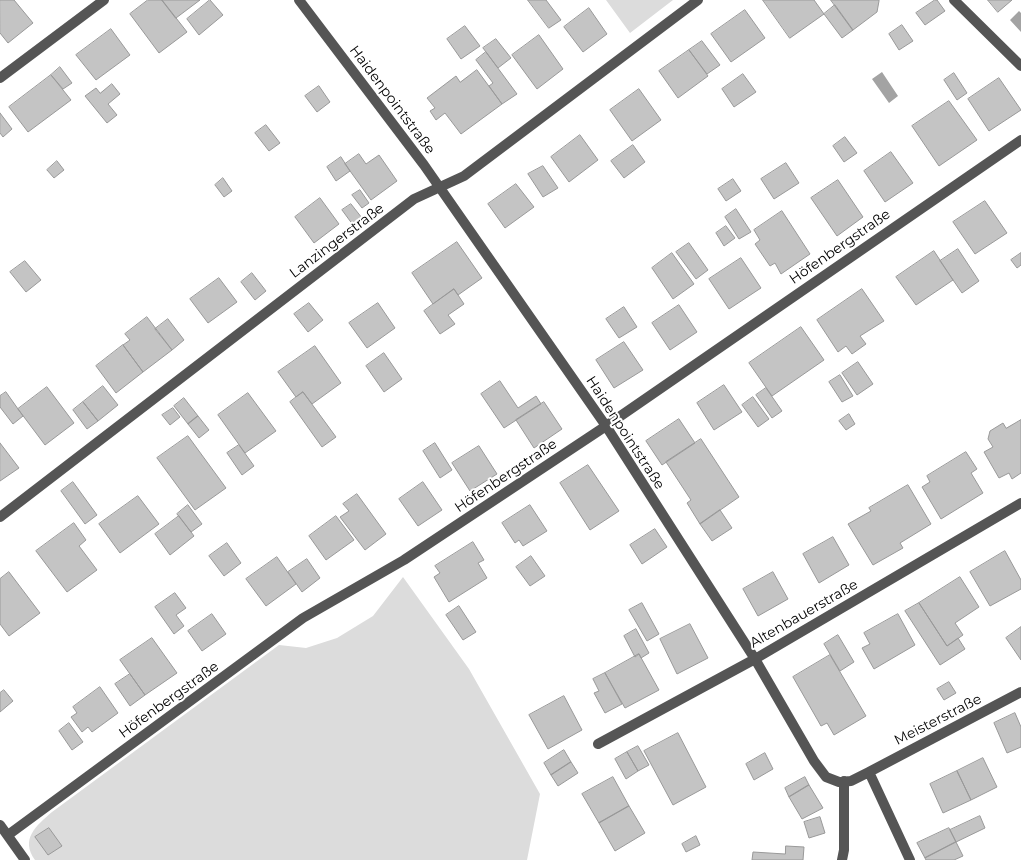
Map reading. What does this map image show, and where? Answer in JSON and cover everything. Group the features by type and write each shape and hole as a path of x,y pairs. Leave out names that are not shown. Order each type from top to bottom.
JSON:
{"street":[{"path":"0,78 104,0"},
{"name":"Haidenpointstraße","path":"299,0 440,188 606,426 755,659 814,761 826,777 839,782 844,781"},
{"name":"Lanzingerstraße","path":"0,517 414,199 464,176 698,0"},
{"path":"954,0 1021,66"},
{"name":"Höfenbergstraße","path":"8,835 303,618 404,560 606,426 1021,140"},
{"name":"Altenbauerstraße","path":"598,744 755,659 1021,503"},
{"name":"Meisterstraße","path":"869,772 1021,692"},
{"path":"842,860 844,850 844,781 851,781 869,772 910,860"},
{"path":"0,825 25,860"}],"shaded area":[{"path":"606,0 673,0 630,33"},
{"path":"1019,11 1021,13 1021,32 1010,20"},
{"path":"882,72 898,96 889,103 872,79"},
{"path":"403,577 469,669 540,794 527,860 35,860 29,846 32,833 40,822 52,812 279,645 306,648 337,638 373,616"}],"building":[{"path":"0,0 14,0 33,23 8,43 0,33"},
{"path":"148,0 162,0 187,32 159,53 130,14"},
{"path":"162,0 200,0 176,18"},
{"path":"210,0 223,15 199,35 187,19"},
{"path":"528,0 546,0 561,20 549,28"},
{"path":"763,0 814,0 824,14 790,38"},
{"path":"831,0 879,1 877,12 853,30"},
{"path":"935,0 945,11 925,25 916,13"},
{"path":"988,0 1012,0 998,12"},
{"path":"835,5 853,30 842,38 824,14"},
{"path":"589,8 607,34 583,52 564,27"},
{"path":"745,10 765,38 731,62 711,34"},
{"path":"902,25 913,41 899,50 889,34"},
{"path":"465,26 480,46 461,59 447,39"},
{"path":"111,29 130,55 96,80 76,55"},
{"path":"539,35 563,69 537,89 512,55"},
{"path":"496,39 511,58 498,68 483,48"},
{"path":"702,41 720,65 707,74 689,50"},
{"path":"689,50 708,76 678,98 659,71"},
{"path":"486,52 517,94 502,104 489,86 493,83 476,60"},
{"path":"60,67 72,83 63,89 51,75"},
{"path":"477,70 502,104 461,134 445,113 436,120 430,111 435,108 427,98 456,76 460,82"},
{"path":"954,73 967,93 957,100 944,80"},
{"path":"743,74 756,92 734,107 722,89"},
{"path":"51,75 71,100 28,132 9,107"},
{"path":"999,78 1021,110 989,131 968,99"},
{"path":"112,84 120,94 108,104 117,115 107,123 85,96 96,88 100,93"},
{"path":"319,86 330,102 317,112 305,96"},
{"path":"639,89 661,120 632,141 610,110"},
{"path":"949,101 977,140 939,166 912,126"},
{"path":"0,113 12,129 3,137 0,133"},
{"path":"266,125 280,143 269,151 255,133"},
{"path":"580,135 598,160 569,182 551,157"},
{"path":"845,137 857,153 844,162 833,146"},
{"path":"633,145 645,162 624,178 611,161"},
{"path":"891,152 913,183 885,202 864,171"},
{"path":"359,154 366,164 379,155 397,181 371,200 345,164"},
{"path":"341,157 350,171 336,181 327,167"},
{"path":"57,161 64,170 54,178 47,170"},
{"path":"786,163 799,183 774,199 761,179"},
{"path":"543,166 558,188 543,197 528,174"},
{"path":"223,178 232,191 224,197 215,185"},
{"path":"733,179 741,191 726,201 718,189"},
{"path":"838,180 863,217 837,236 811,198"},
{"path":"516,184 534,207 505,228 488,204"},
{"path":"360,190 369,203 362,208 352,195"},
{"path":"320,198 339,224 314,243 295,217"},
{"path":"985,201 1007,233 975,254 953,222"},
{"path":"351,204 362,218 353,225 342,210"},
{"path":"736,209 751,232 739,239 725,217"},
{"path":"782,211 810,254 781,274 775,263 770,266 755,244 760,240 754,230"},
{"path":"726,226 735,238 724,246 716,233"},
{"path":"457,242 482,278 458,295 454,289 433,304 412,273"},
{"path":"689,243 708,270 696,279 676,252"},
{"path":"958,249 979,281 962,293 940,261"},
{"path":"934,251 953,280 916,305 896,277"},
{"path":"672,253 694,284 673,299 652,268"},
{"path":"1021,253 1021,265 1017,268 1011,260"},
{"path":"741,258 761,288 729,309 709,279"},
{"path":"25,261 41,280 26,292 10,272"},
{"path":"252,273 266,291 255,300 241,282"},
{"path":"219,278 237,302 208,323 190,299"},
{"path":"454,289 464,304 448,315 455,324 440,334 424,311"},
{"path":"862,289 884,321 860,336 866,344 852,354 846,346 838,352 817,320"},
{"path":"309,303 323,320 308,332 294,314"},
{"path":"378,303 395,328 367,348 349,323"},
{"path":"679,305 697,332 670,350 652,323"},
{"path":"624,307 637,327 619,338 606,319"},
{"path":"147,317 172,350 143,372 123,345 130,340 125,334"},
{"path":"168,319 184,340 172,350 155,329"},
{"path":"801,327 824,360 772,396 749,363"},
{"path":"624,342 643,370 614,388 596,360"},
{"path":"123,345 143,372 116,393 96,366"},
{"path":"315,346 341,383 312,404 303,392 296,397 278,372"},
{"path":"384,353 402,379 384,392 366,366"},
{"path":"858,362 873,384 857,395 842,373"},
{"path":"840,375 853,396 842,402 829,382"},
{"path":"500,381 518,408 536,396 541,404 504,428 481,394"},
{"path":"724,385 742,412 714,430 697,403"},
{"path":"103,386 118,405 98,421 83,402"},
{"path":"47,387 74,423 45,445 18,409"},
{"path":"766,388 782,411 772,418 756,395"},
{"path":"6,392 23,416 13,424 0,407 0,396"},
{"path":"303,392 336,437 322,447 290,402"},
{"path":"248,393 276,431 245,453 218,415"},
{"path":"753,397 769,419 758,427 742,405"},
{"path":"184,398 198,416 188,424 174,406"},
{"path":"83,402 98,421 87,429 73,410"},
{"path":"544,402 562,429 534,448 516,420"},
{"path":"173,408 180,417 170,425 162,415"},
{"path":"849,414 855,424 846,430 839,421"},
{"path":"198,416 209,430 199,438 188,424"},
{"path":"679,419 695,443 662,465 646,441"},
{"path":"1021,420 1021,473 1012,479 1009,473 999,478 984,452 993,447 988,439 990,431 1003,423 1006,428"},
{"path":"188,436 226,488 195,510 157,458"},
{"path":"701,439 739,497 700,524 687,503 691,500 666,462"},
{"path":"0,443 19,468 0,481"},
{"path":"435,443 452,470 440,478 423,451"},
{"path":"239,445 254,466 242,475 227,453"},
{"path":"479,446 497,474 470,491 452,463"},
{"path":"966,452 977,469 971,473 983,493 941,519 922,487 930,482 927,476"},
{"path":"588,465 619,511 590,530 560,483"},
{"path":"73,482 97,515 85,524 61,491"},
{"path":"423,482 442,510 418,526 399,499"},
{"path":"908,485 931,524 900,543 903,548 873,565 848,524 871,511 869,508"},
{"path":"357,494 386,534 365,550 340,517 349,511 343,504"},
{"path":"138,496 159,524 120,553 99,524"},
{"path":"188,505 202,524 191,532 177,514"},
{"path":"530,505 547,531 523,546 519,540 515,543 502,523"},
{"path":"720,510 732,528 712,541 700,524"},
{"path":"179,516 194,536 170,555 155,534"},
{"path":"336,516 354,540 326,560 309,536"},
{"path":"74,523 86,540 79,546 97,570 67,592 36,551"},
{"path":"655,529 667,547 642,564 630,545"},
{"path":"833,537 849,565 819,583 803,554"},
{"path":"473,542 484,560 478,563 487,578 449,602 434,577 440,573 435,566"},
{"path":"227,543 241,563 224,576 209,556"},
{"path":"1005,551 1021,580 1021,589 990,606 970,572"},
{"path":"531,556 545,576 530,586 516,567"},
{"path":"277,557 296,584 266,606 246,579"},
{"path":"307,559 320,578 302,592 288,572"},
{"path":"9,572 40,613 9,636 0,624 0,579"},
{"path":"773,572 788,599 758,616 743,589"},
{"path":"960,577 979,607 955,623 963,635 947,646 919,603"},
{"path":"175,593 186,608 176,615 184,626 174,634 155,607"},
{"path":"642,603 659,634 647,641 629,610"},
{"path":"919,603 947,646 958,638 965,649 940,665 905,611"},
{"path":"459,606 476,632 463,640 446,615"},
{"path":"212,614 226,634 202,651 188,631"},
{"path":"898,614 915,645 874,669 862,648 870,644 864,633"},
{"path":"690,624 708,658 677,674 660,639"},
{"path":"1021,627 1021,660 1006,638"},
{"path":"636,629 649,653 641,658 639,654 635,657 624,636"},
{"path":"838,635 854,662 840,671 824,644"},
{"path":"152,638 177,673 145,695 120,660"},
{"path":"639,654 659,690 625,708 605,673"},
{"path":"830,655 866,716 834,735 827,723 821,726 793,677"},
{"path":"605,673 622,704 605,713 594,693 599,691 593,679"},
{"path":"130,674 145,695 130,706 115,684"},
{"path":"949,682 956,693 944,700 937,689"},
{"path":"100,687 118,713 92,732 88,727 82,732 71,717 77,713 73,707"},
{"path":"4,690 13,701 0,712 0,693"},
{"path":"564,696 582,730 548,749 529,715"},
{"path":"1015,713 1021,727 1021,747 1007,753 994,723"},
{"path":"69,723 83,742 72,750 59,731"},
{"path":"678,733 706,787 673,805 644,751"},
{"path":"638,746 649,765 638,771 627,752"},
{"path":"564,750 571,762 551,775 544,763"},
{"path":"627,752 638,771 626,779 615,759"},
{"path":"765,753 773,769 754,780 746,764"},
{"path":"983,758 997,787 971,800 957,771"},
{"path":"571,762 578,773 558,786 551,775"},
{"path":"957,771 971,800 943,813 930,784"},
{"path":"613,777 629,806 599,823 582,794"},
{"path":"805,777 809,785 789,797 785,788"},
{"path":"809,785 823,808 802,819 789,797"},
{"path":"629,806 645,833 615,851 599,823"},
{"path":"980,816 985,828 956,842 950,830"},
{"path":"820,817 825,833 809,838 804,822"},
{"path":"49,828 62,846 48,855 35,837"},
{"path":"949,828 956,842 925,858 917,843"},
{"path":"696,836 700,845 686,852 682,844"},
{"path":"956,842 963,856 954,860 926,860 925,858"},
{"path":"786,846 804,847 803,860 752,860 753,852 785,854"}]}
